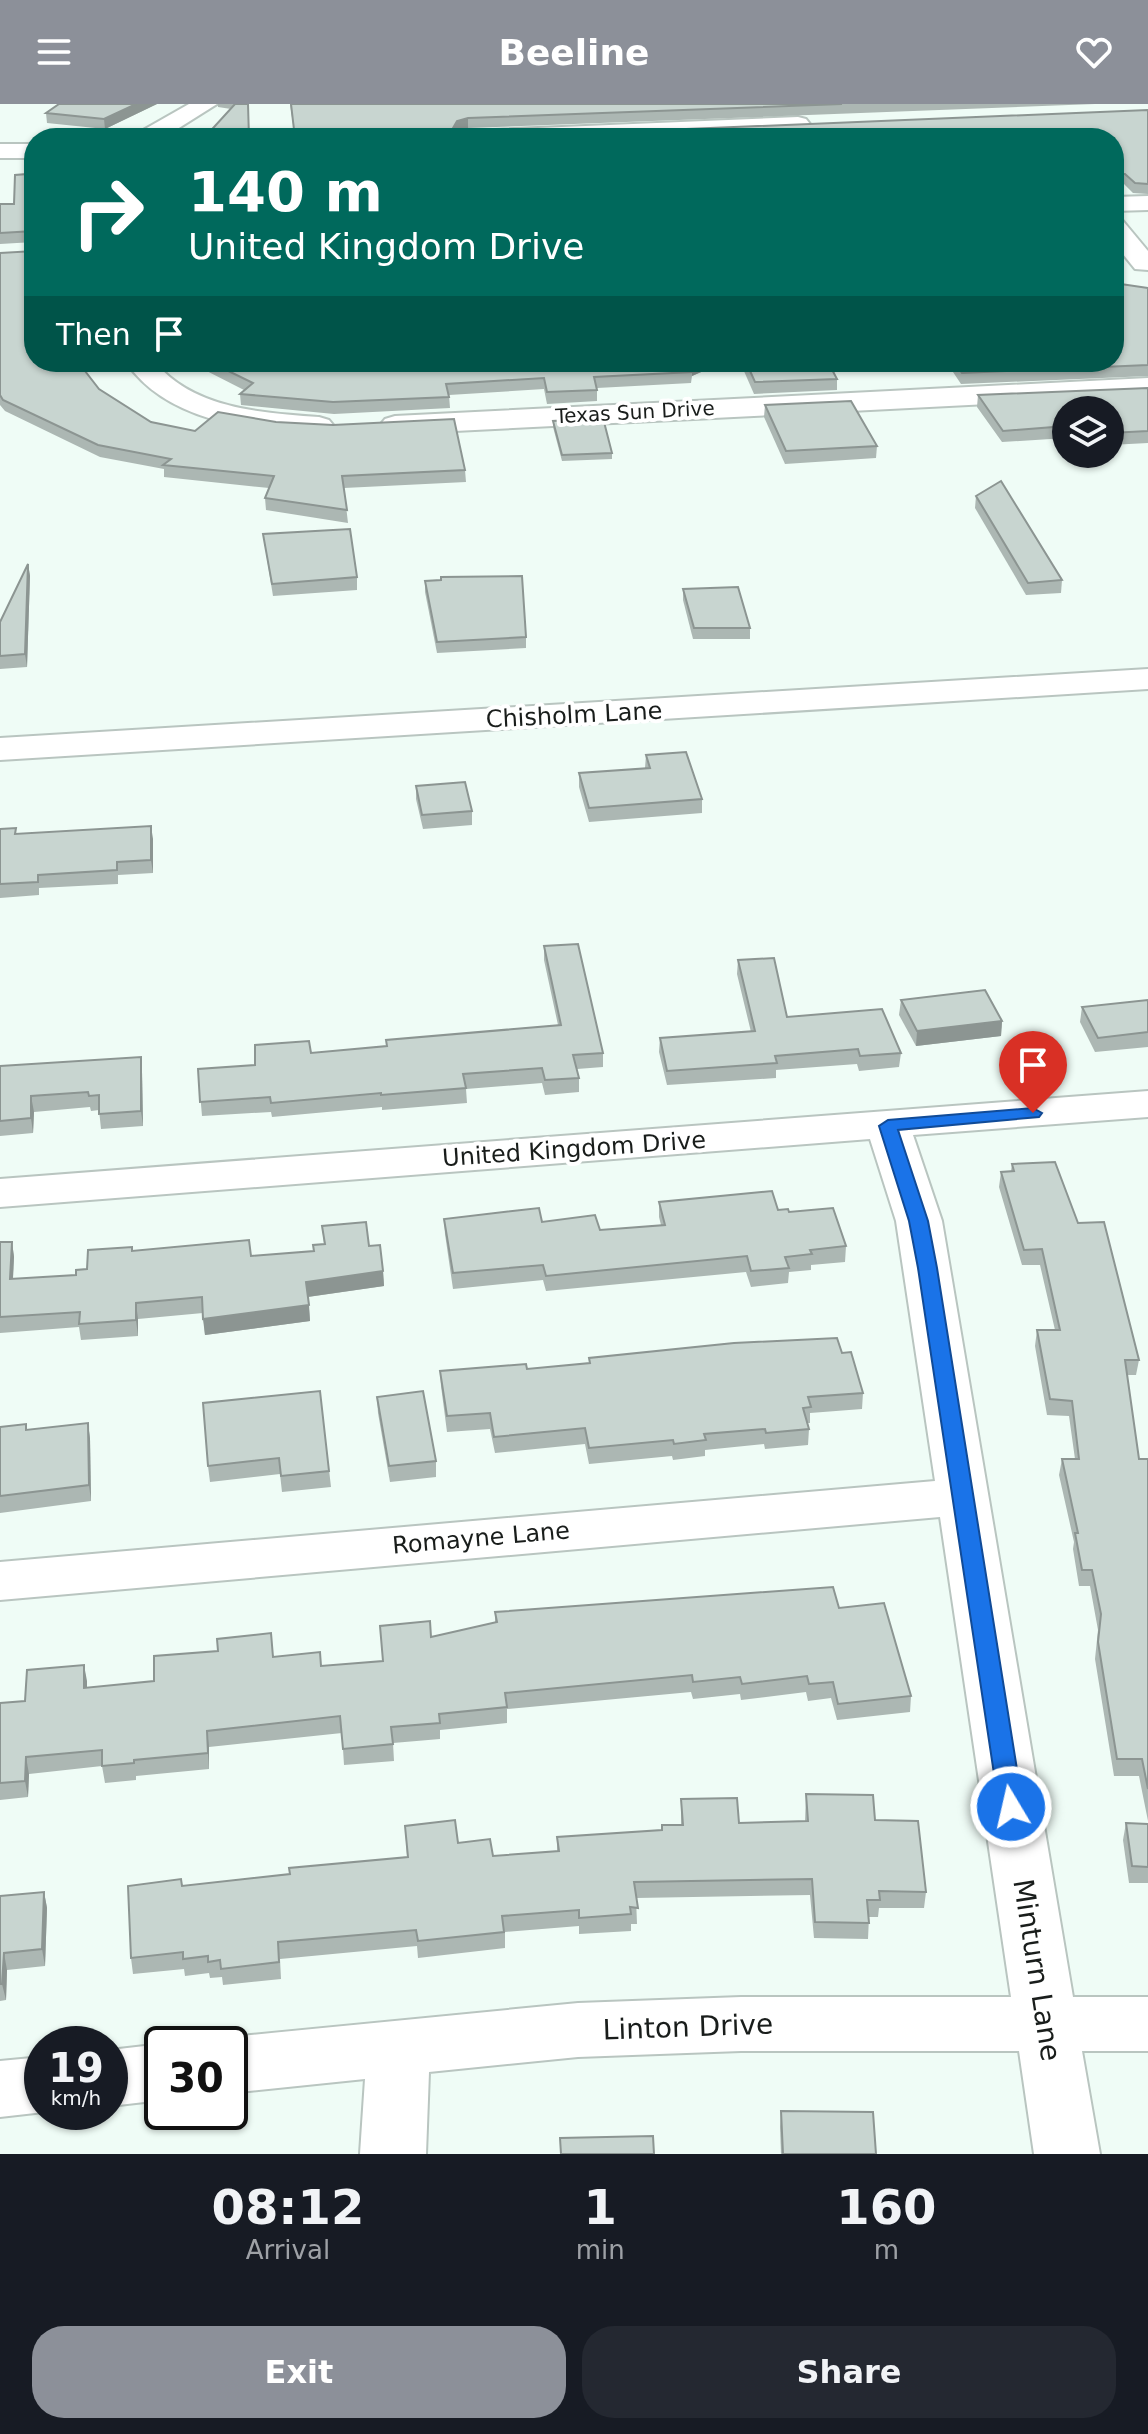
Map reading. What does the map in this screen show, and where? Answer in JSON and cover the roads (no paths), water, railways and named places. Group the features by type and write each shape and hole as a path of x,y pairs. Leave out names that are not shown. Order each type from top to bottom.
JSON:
{"street":[{"path":"164,128 206,104"},
{"path":"719,128 820,124"},
{"path":"0,151 24,151"},
{"path":"1124,204 1148,203"},
{"path":"1124,238 1144,263"},
{"name":"Texas Sun Drive","path":"145,372 196,404 273,422 353,426 1148,387"},
{"name":"Chisholm Lane","path":"0,749 1148,679"},
{"name":"United Kingdom Drive","path":"0,1193 1148,1104"},
{"name":"Minturn Lane","path":"888,1126 919,1221 1067,2154"},
{"name":"Romayne Lane","path":"0,1581 963,1497"},
{"name":"Linton Drive","path":"248,2063 578,2030 741,2024 1148,2024"},
{"path":"393,2154 399,2047"},
{"path":"0,2089 24,2087"}]}
